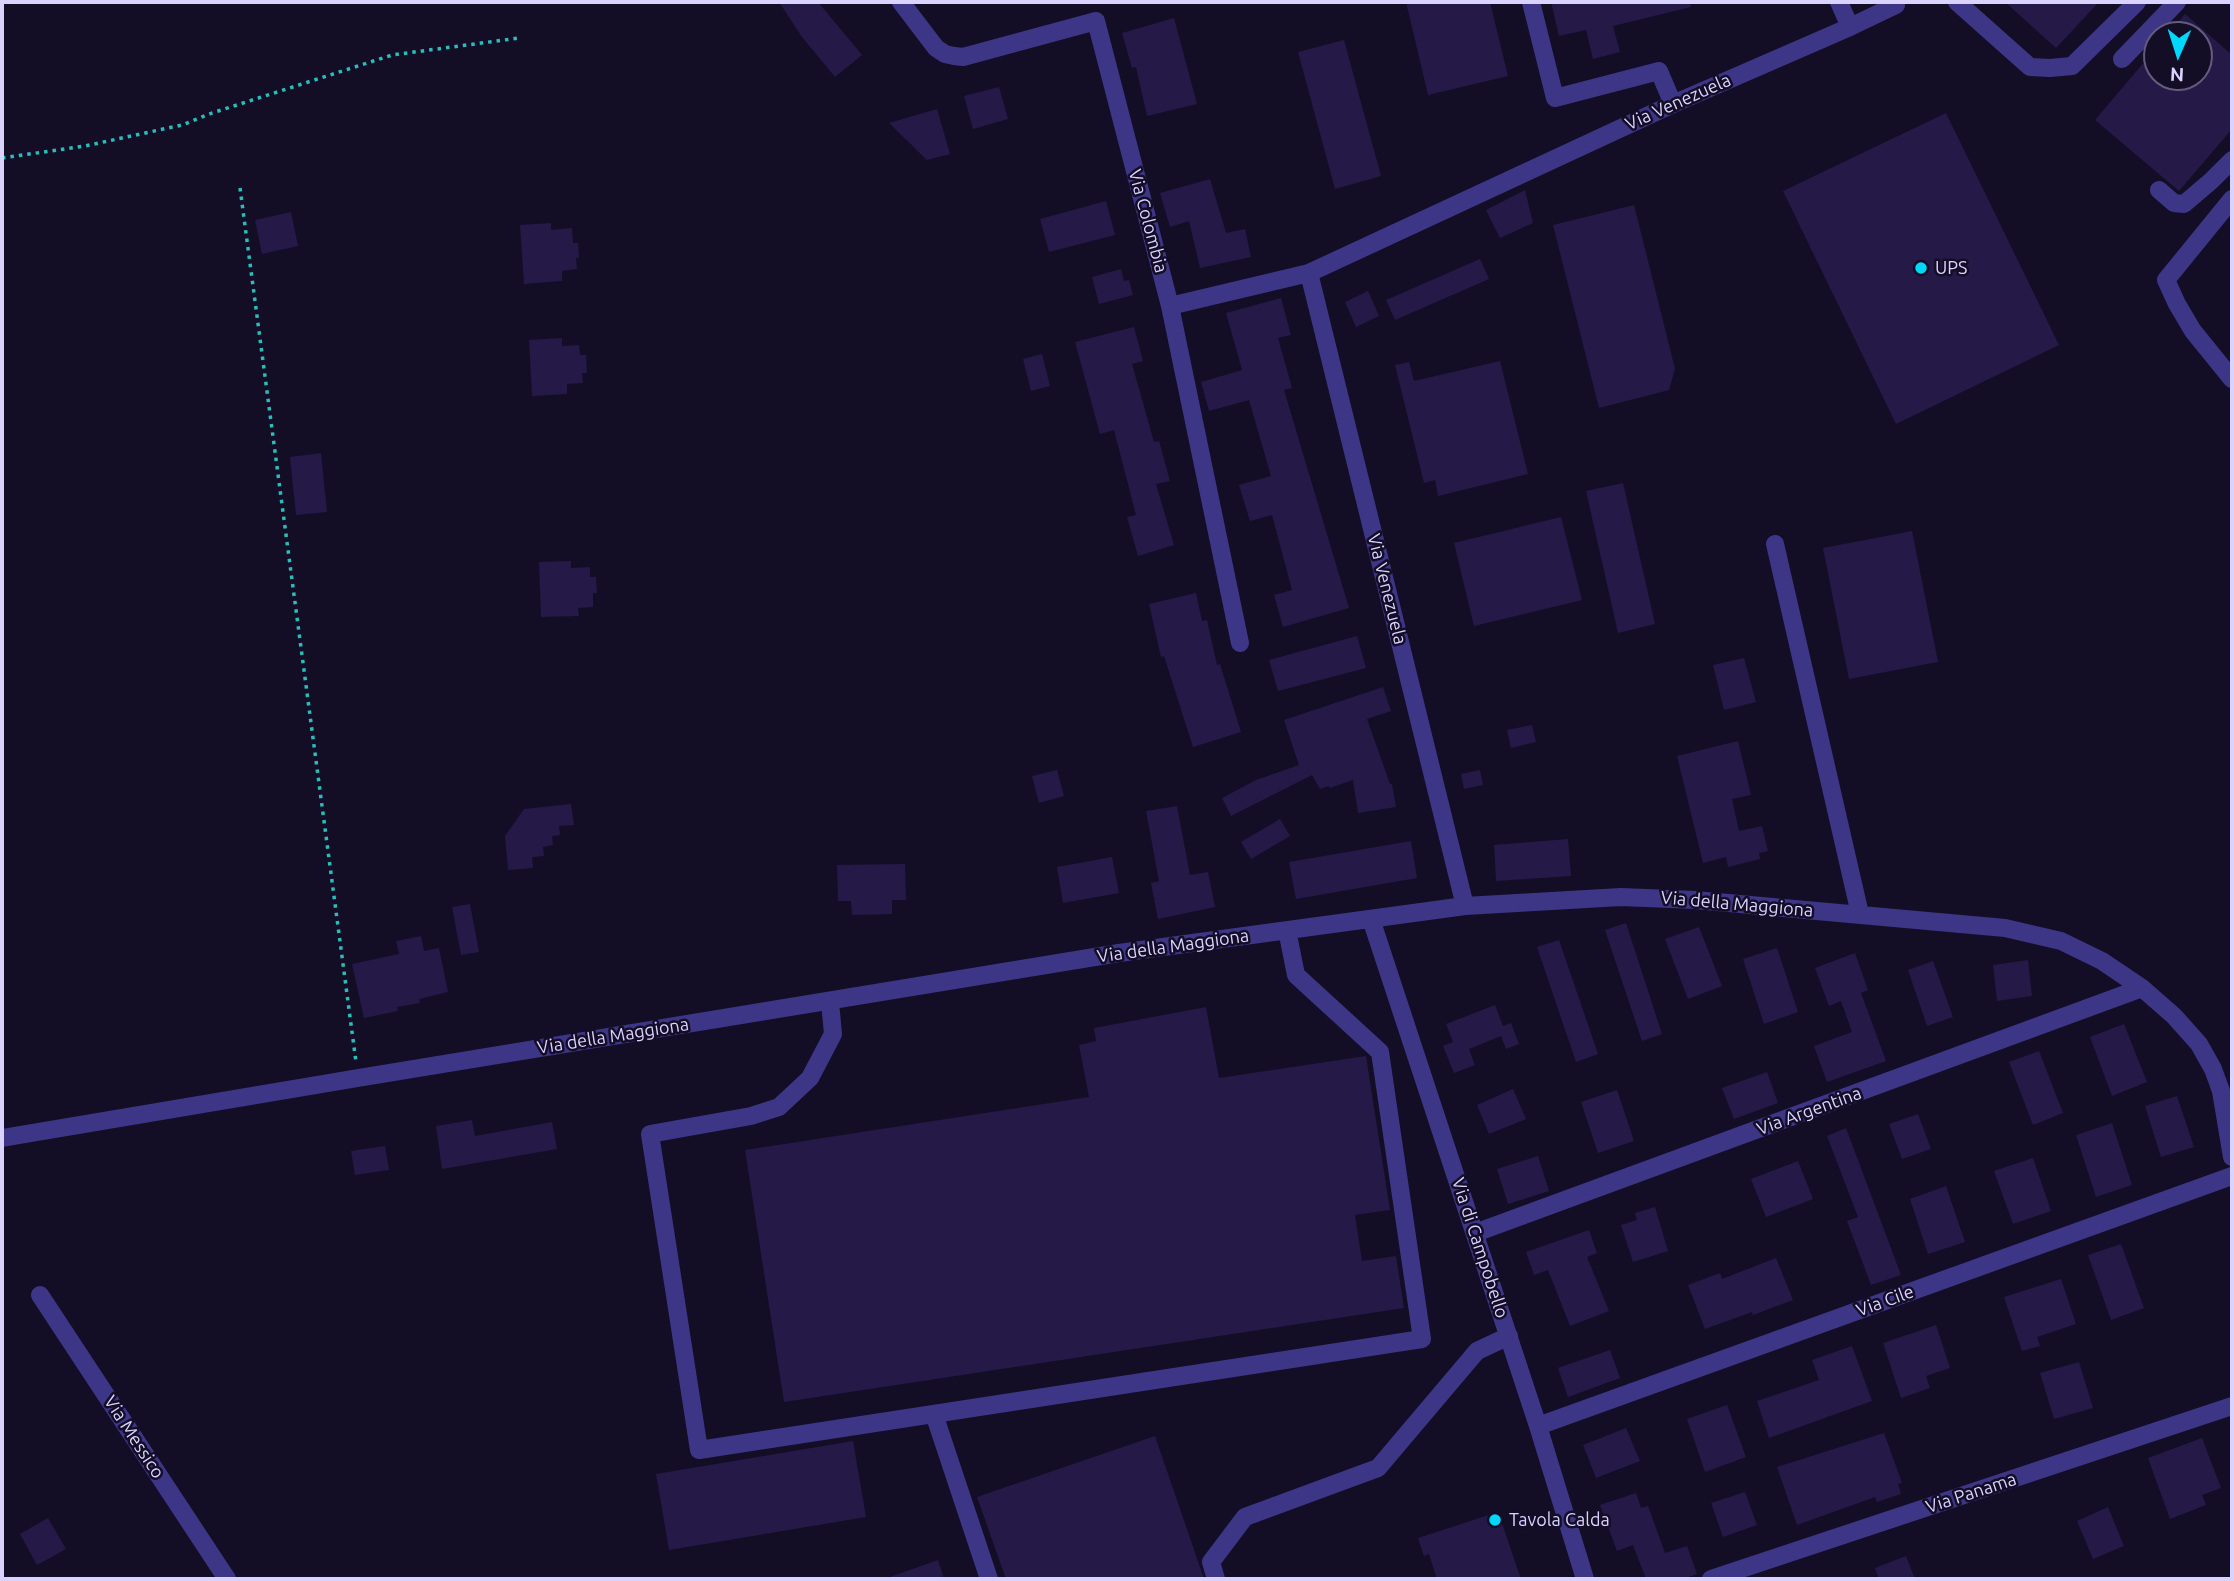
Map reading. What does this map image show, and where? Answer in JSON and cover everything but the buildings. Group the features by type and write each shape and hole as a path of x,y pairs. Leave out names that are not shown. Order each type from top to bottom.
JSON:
{"street":[{"name":"Via Colombia","path":"901,2 936,48 954,57 963,57 1096,21 1170,306 1240,643"},
{"path":"1531,2 1555,99 1659,71 1673,104"},
{"path":"1839,2 1850,27"},
{"path":"1957,2 2030,67 2050,68 2072,66 2137,2"},
{"path":"2122,59 2176,2"},
{"name":"Via Venezuela","path":"1170,306 1309,273 1673,104 1896,5"},
{"path":"2159,190 2174,203 2184,204 2232,160"},
{"path":"2232,198 2166,280 2193,331 2232,379"},
{"name":"Via Venezuela","path":"1309,273 1465,906"},
{"path":"1775,544 1860,914"},
{"name":"Via della Maggiona","path":"2,1138 1119,953 1465,906 1577,898 1636,897 2006,928 2061,941 2102,961 2142,988 2174,1016 2206,1054 2221,1091 2232,1157"},
{"name":"Via di Campobello","path":"1371,919 1509,1336 1585,1579"},
{"path":"830,1002 833,1034 810,1078 779,1107 751,1116 650,1133 699,1450 1422,1339 1380,1052 1296,975 1287,930"},
{"name":"Via Argentina","path":"1475,1233 2142,988"},
{"name":"Via Cile","path":"1538,1426 2232,1176"},
{"name":"Via Messico","path":"40,1295 228,1579"},
{"path":"1216,1579 1211,1562 1245,1517 1378,1468 1478,1351 1509,1336"},
{"name":"Via Panama","path":"1711,1579 2232,1406"},
{"path":"934,1414 989,1579"}],"path":[{"path":"2,158 85,146 182,125 392,55 519,38"},
{"path":"240,188 358,1077"}],"place":[{"name":"UPS","path":"1921,268"},
{"name":"Tavola Calda","path":"1495,1520"}]}
